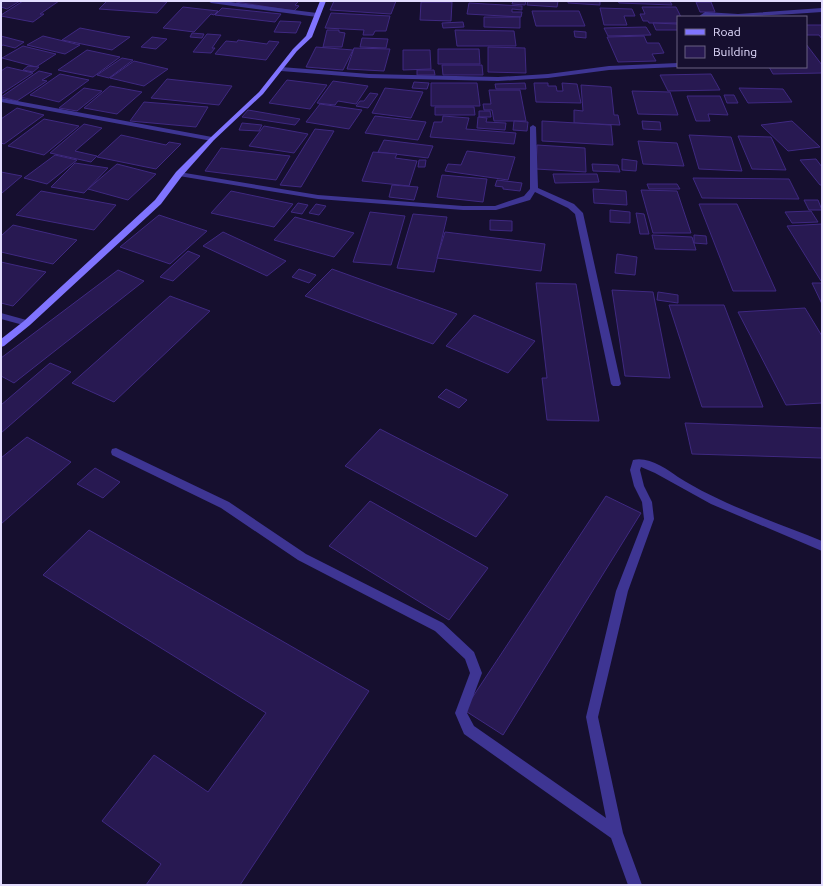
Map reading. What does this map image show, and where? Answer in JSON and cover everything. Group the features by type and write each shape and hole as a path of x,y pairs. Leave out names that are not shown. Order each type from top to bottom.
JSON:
{"street":[{"path":"211,1 317,16"},
{"path":"1,344 27,323 158,202 179,174 212,139 261,92 295,50 309,37 323,1"},
{"path":"702,16 705,14 738,16 822,10"},
{"path":"281,69 369,76 498,79 548,76 608,68 677,65"},
{"path":"1,100 212,139"},
{"path":"179,174 318,197 463,208 496,208 527,198 534,189 534,127"},
{"path":"534,189 571,206 579,213 616,384"},
{"path":"1,316 27,323"},
{"path":"116,452 225,505 302,556 439,627 470,656 476,673 461,713 469,730 616,833"},
{"path":"635,885 616,833 592,717 622,591 649,519 647,502 639,486 635,470 637,463 640,462 660,471 702,496 822,546"}],"building":[{"path":"1,1 20,1 7,9 1,7"},
{"path":"23,1 59,1 40,14 44,14 33,22 1,16"},
{"path":"107,1 167,2 157,13 99,9"},
{"path":"299,1 295,5 299,6 294,11 236,2"},
{"path":"334,1 396,1 391,14 330,10"},
{"path":"513,1 526,1 525,5 512,4"},
{"path":"528,1 558,1 557,7 527,5"},
{"path":"568,1 600,1 600,5 568,3"},
{"path":"618,1 670,1 672,5 619,3"},
{"path":"421,2 452,2 451,21 420,20"},
{"path":"696,2 711,2 715,12 700,12"},
{"path":"469,3 522,6 522,10 512,9 512,12 522,12 521,17 467,14"},
{"path":"183,7 218,11 214,15 211,14 194,32 163,28"},
{"path":"642,7 676,7 680,16 677,16 677,23 649,23 648,21 643,21 640,14 645,14"},
{"path":"222,8 281,14 275,22 215,15"},
{"path":"600,8 632,9 635,16 624,16 627,25 604,25"},
{"path":"532,11 579,11 585,26 536,26"},
{"path":"331,13 390,16 386,31 375,31 373,35 363,35 364,30 325,28"},
{"path":"484,17 520,17 520,28 484,27"},
{"path":"280,21 301,22 296,33 274,32"},
{"path":"463,22 464,27 443,28 442,23"},
{"path":"653,23 677,24 677,30 656,30"},
{"path":"807,25 822,25 822,39 819,35 807,35"},
{"path":"646,27 651,35 608,36 604,28"},
{"path":"80,28 130,37 112,50 62,40"},
{"path":"327,30 339,30 339,32 345,33 342,47 323,47"},
{"path":"455,30 514,31 516,46 457,46"},
{"path":"574,31 586,32 586,38 575,37"},
{"path":"192,33 204,34 202,38 190,37"},
{"path":"207,34 221,35 212,48 215,48 211,53 193,52"},
{"path":"1,36 24,42 15,48 3,45 1,46"},
{"path":"43,36 80,45 65,54 27,45"},
{"path":"644,36 647,43 659,43 664,53 652,54 656,61 618,62 607,37"},
{"path":"152,37 167,39 156,49 141,47"},
{"path":"362,38 388,39 386,48 360,47"},
{"path":"238,40 267,44 269,41 279,42 266,60 215,54 226,41 237,42"},
{"path":"807,45 822,65 822,73 773,74 770,68 807,68"},
{"path":"23,46 56,54 36,67 2,58"},
{"path":"316,47 353,50 343,70 306,67"},
{"path":"488,47 525,48 526,73 488,72"},
{"path":"354,48 390,49 384,71 347,69"},
{"path":"438,49 479,49 480,64 438,64"},
{"path":"87,50 120,57 93,77 58,70"},
{"path":"403,50 430,50 431,69 403,70"},
{"path":"122,58 133,60 109,78 97,75"},
{"path":"134,61 168,69 144,86 110,78"},
{"path":"442,65 482,65 483,75 443,75"},
{"path":"28,66 39,67 33,72 23,70"},
{"path":"7,67 33,73 1,94 1,71"},
{"path":"417,70 434,70 435,75 417,75"},
{"path":"39,71 52,74 42,80 47,81 17,101 1,97"},
{"path":"60,74 89,80 59,102 30,95"},
{"path":"711,74 720,90 668,91 660,75"},
{"path":"167,79 232,86 219,105 151,98"},
{"path":"287,80 327,85 310,109 269,103"},
{"path":"333,81 368,86 356,104 338,101 335,105 317,103"},
{"path":"414,82 429,83 427,89 412,88"},
{"path":"431,83 477,83 480,106 431,106"},
{"path":"525,83 526,89 496,89 495,84"},
{"path":"534,83 548,83 548,86 556,86 557,91 563,91 562,83 577,84 581,103 536,102"},
{"path":"581,85 611,87 614,115 618,115 620,125 574,123 574,110 583,111"},
{"path":"110,86 142,92 117,114 84,108"},
{"path":"84,88 102,91 77,111 59,108"},
{"path":"385,88 423,92 411,118 372,113"},
{"path":"739,88 783,89 792,102 748,103"},
{"path":"489,90 520,90 526,121 494,121 492,110 484,110 483,104 491,104"},
{"path":"632,91 670,92 678,115 638,114"},
{"path":"370,93 378,94 368,108 356,106 360,101 364,101"},
{"path":"724,95 734,95 738,103 727,103"},
{"path":"687,96 720,96 728,115 708,114 710,121 696,121"},
{"path":"144,102 208,107 196,127 130,121"},
{"path":"320,104 362,110 349,129 306,122"},
{"path":"435,107 474,107 475,115 435,115"},
{"path":"17,108 44,115 4,144 1,143 1,119"},
{"path":"248,110 300,119 295,125 242,117"},
{"path":"479,111 490,111 491,117 479,117"},
{"path":"375,116 426,122 418,140 365,133"},
{"path":"443,116 469,118 466,129 516,133 514,144 430,137 434,122 442,122"},
{"path":"478,117 487,118 486,122 506,123 505,130 477,128"},
{"path":"44,119 79,126 44,155 8,146"},
{"path":"514,121 528,122 527,131 513,130"},
{"path":"542,121 611,125 613,145 542,141"},
{"path":"642,121 660,122 661,130 643,129"},
{"path":"792,121 820,147 788,151 761,125"},
{"path":"242,123 262,125 259,131 239,130"},
{"path":"84,124 102,128 75,151 97,156 91,162 50,153"},
{"path":"264,126 308,134 294,153 249,146"},
{"path":"315,129 334,131 301,187 280,185"},
{"path":"121,135 166,145 169,142 181,144 156,169 97,157"},
{"path":"689,135 731,137 742,171 699,169"},
{"path":"738,136 771,137 786,170 752,169"},
{"path":"384,140 433,146 428,158 378,152"},
{"path":"638,141 677,143 684,166 643,164"},
{"path":"537,145 585,148 586,172 536,169"},
{"path":"221,148 290,156 276,180 205,171"},
{"path":"467,151 515,157 508,180 445,171 448,164 461,165"},
{"path":"373,152 397,154 395,158 417,161 409,186 362,181"},
{"path":"55,155 77,160 47,184 24,178"},
{"path":"622,159 637,161 636,171 622,170"},
{"path":"816,159 822,167 822,185 820,185 800,160"},
{"path":"419,160 426,160 425,167 418,167"},
{"path":"75,163 108,168 84,193 51,187"},
{"path":"117,164 156,174 128,200 88,189"},
{"path":"592,164 618,165 620,172 593,171"},
{"path":"1,172 22,176 1,193"},
{"path":"553,174 597,174 599,182 555,183"},
{"path":"442,175 487,179 483,202 437,197"},
{"path":"693,178 789,179 799,199 702,198"},
{"path":"497,180 522,183 520,191 503,189 503,187 495,186"},
{"path":"647,184 677,184 680,189 649,189"},
{"path":"392,185 418,187 414,200 389,197"},
{"path":"593,189 626,191 627,205 594,203"},
{"path":"641,190 677,191 691,233 653,233"},
{"path":"41,191 116,205 94,230 16,215"},
{"path":"231,191 293,204 274,227 211,213"},
{"path":"804,200 818,200 822,210 809,210"},
{"path":"298,203 308,205 302,214 291,212"},
{"path":"316,204 326,206 319,215 309,213"},
{"path":"699,204 737,204 776,291 733,291"},
{"path":"610,210 630,212 630,223 610,222"},
{"path":"811,211 818,222 792,223 785,212"},
{"path":"370,212 405,216 391,265 353,262"},
{"path":"636,213 644,214 649,234 640,234"},
{"path":"413,214 447,217 434,272 397,268"},
{"path":"159,215 207,231 170,264 120,247"},
{"path":"295,217 354,233 334,257 274,240"},
{"path":"490,220 512,221 512,231 490,230"},
{"path":"822,224 822,281 821,281 787,226"},
{"path":"13,225 77,240 53,264 1,252 1,236"},
{"path":"223,232 286,261 267,276 203,246"},
{"path":"445,232 545,244 541,271 437,258"},
{"path":"652,235 692,237 696,250 655,249"},
{"path":"694,235 706,236 707,244 694,243"},
{"path":"188,251 200,256 173,281 160,277"},
{"path":"617,254 637,257 635,275 615,273"},
{"path":"1,262 46,272 13,306 1,303"},
{"path":"299,269 316,275 309,283 292,277"},
{"path":"332,269 457,314 433,344 305,296"},
{"path":"118,270 144,281 14,383 1,376 1,358"},
{"path":"536,283 576,284 599,421 547,420 542,378 547,378"},
{"path":"812,283 822,283 822,304"},
{"path":"612,290 653,292 670,378 625,376"},
{"path":"658,292 678,295 678,303 657,300"},
{"path":"170,296 210,311 114,402 72,383"},
{"path":"669,305 724,305 763,407 702,407"},
{"path":"805,308 822,336 822,403 786,405 738,312"},
{"path":"474,315 535,341 508,373 446,346"},
{"path":"50,363 71,372 1,433 1,405"},
{"path":"446,389 467,400 459,408 438,397"},
{"path":"685,423 822,428 822,458 692,454"},
{"path":"380,429 508,495 476,537 345,466"},
{"path":"27,437 71,462 1,524 1,458"},
{"path":"95,468 120,482 103,498 77,484"},
{"path":"606,496 641,513 503,735 464,710"},
{"path":"370,501 488,568 449,620 329,546"},
{"path":"89,530 369,691 240,885 146,885 161,864 102,821 154,755 208,792 266,713 43,575"}]}
